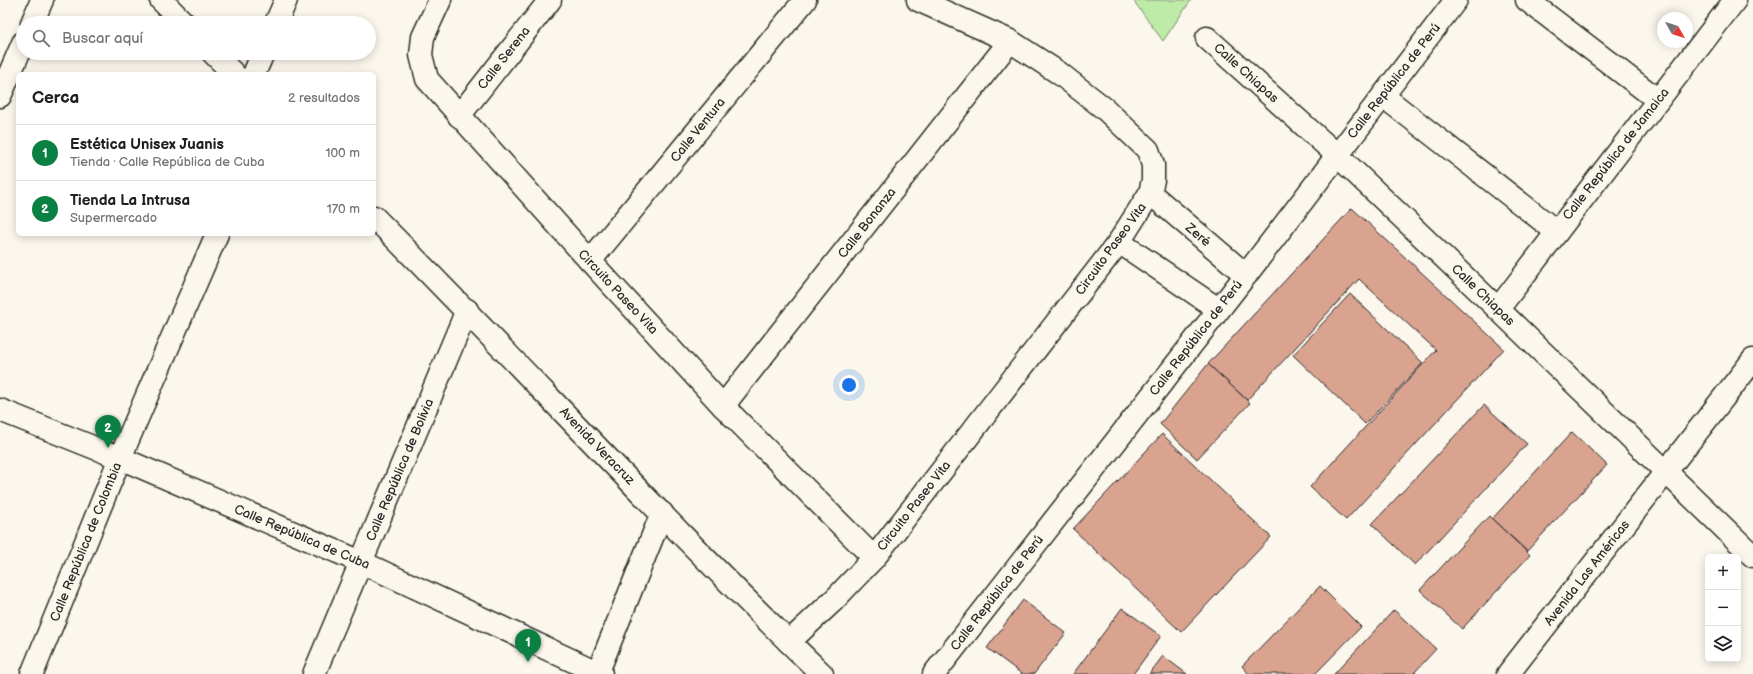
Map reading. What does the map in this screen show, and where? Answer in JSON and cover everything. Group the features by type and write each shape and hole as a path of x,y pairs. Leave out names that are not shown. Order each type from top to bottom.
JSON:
{"street":[{"path":"35,16 42,0"},
{"path":"162,0 177,16"},
{"path":"279,16 286,0"},
{"name":"Circuito Paseo Vita","path":"440,0 424,36 421,55 428,79 590,261 723,406 874,558"},
{"name":"Calle Serena","path":"460,116 550,0"},
{"name":"Calle Ventura","path":"590,261 805,0"},
{"name":"Circuito Paseo Vita","path":"789,642 834,600 874,558 1119,242 1150,193 1153,180 1153,165 1148,150 1106,109 1060,73 1010,41 918,0"},
{"name":"Calle República de Perú","path":"934,674 1246,275 1456,0"},
{"path":"1527,0 1658,100"},
{"name":"Calle República de Jamaica","path":"1498,309 1735,0"},
{"name":"Calle Chiapas","path":"1207,38 1337,155 1753,556"},
{"name":"Calle Bonanza","path":"723,406 1010,41"},
{"path":"0,96 16,59"},
{"path":"220,60 232,72"},
{"path":"255,72 260,60"},
{"path":"1383,96 1557,232"},
{"name":"Zeré","path":"1150,193 1246,275"},
{"name":"Avenida Veracruz","path":"376,219 467,310 662,513 822,674"},
{"name":"Calle República de Colombia","path":"32,674 120,458 216,236"},
{"path":"1119,242 1218,309"},
{"name":"Calle República de Bolivia","path":"314,674 467,310"},
{"name":"Avenida Las Américas","path":"1508,674 1753,360"},
{"name":"Calle República de Cuba","path":"0,410 120,458 361,562 599,674"},
{"path":"599,674 662,513"}],"green space":[{"path":"1133,0 1191,0 1163,41"}],"building":[{"path":"1352,208 1504,349 1346,520 1310,487 1436,350 1359,279 1247,400 1208,364"},
{"path":"1350,294 1423,363 1365,424 1293,355"},
{"path":"1208,364 1250,403 1197,459 1160,424"},
{"path":"1484,405 1527,444 1415,565 1372,524"},
{"path":"1572,432 1607,465 1527,551 1492,519"},
{"path":"1162,434 1271,537 1181,632 1073,529"},
{"path":"1489,516 1530,555 1462,629 1420,590"},
{"path":"1320,586 1361,627 1315,674 1249,674 1242,666"},
{"path":"1023,600 1066,633 1034,674 1022,674 987,648"},
{"path":"1122,608 1161,636 1133,674 1073,674"},
{"path":"1394,610 1436,649 1413,674 1334,674"},
{"path":"1163,656 1187,674 1149,674"}],"place":[{"name":"Tienda La Intrusa","path":"108,448"},
{"name":"Estética Unisex Juanis","path":"528,662"}]}
